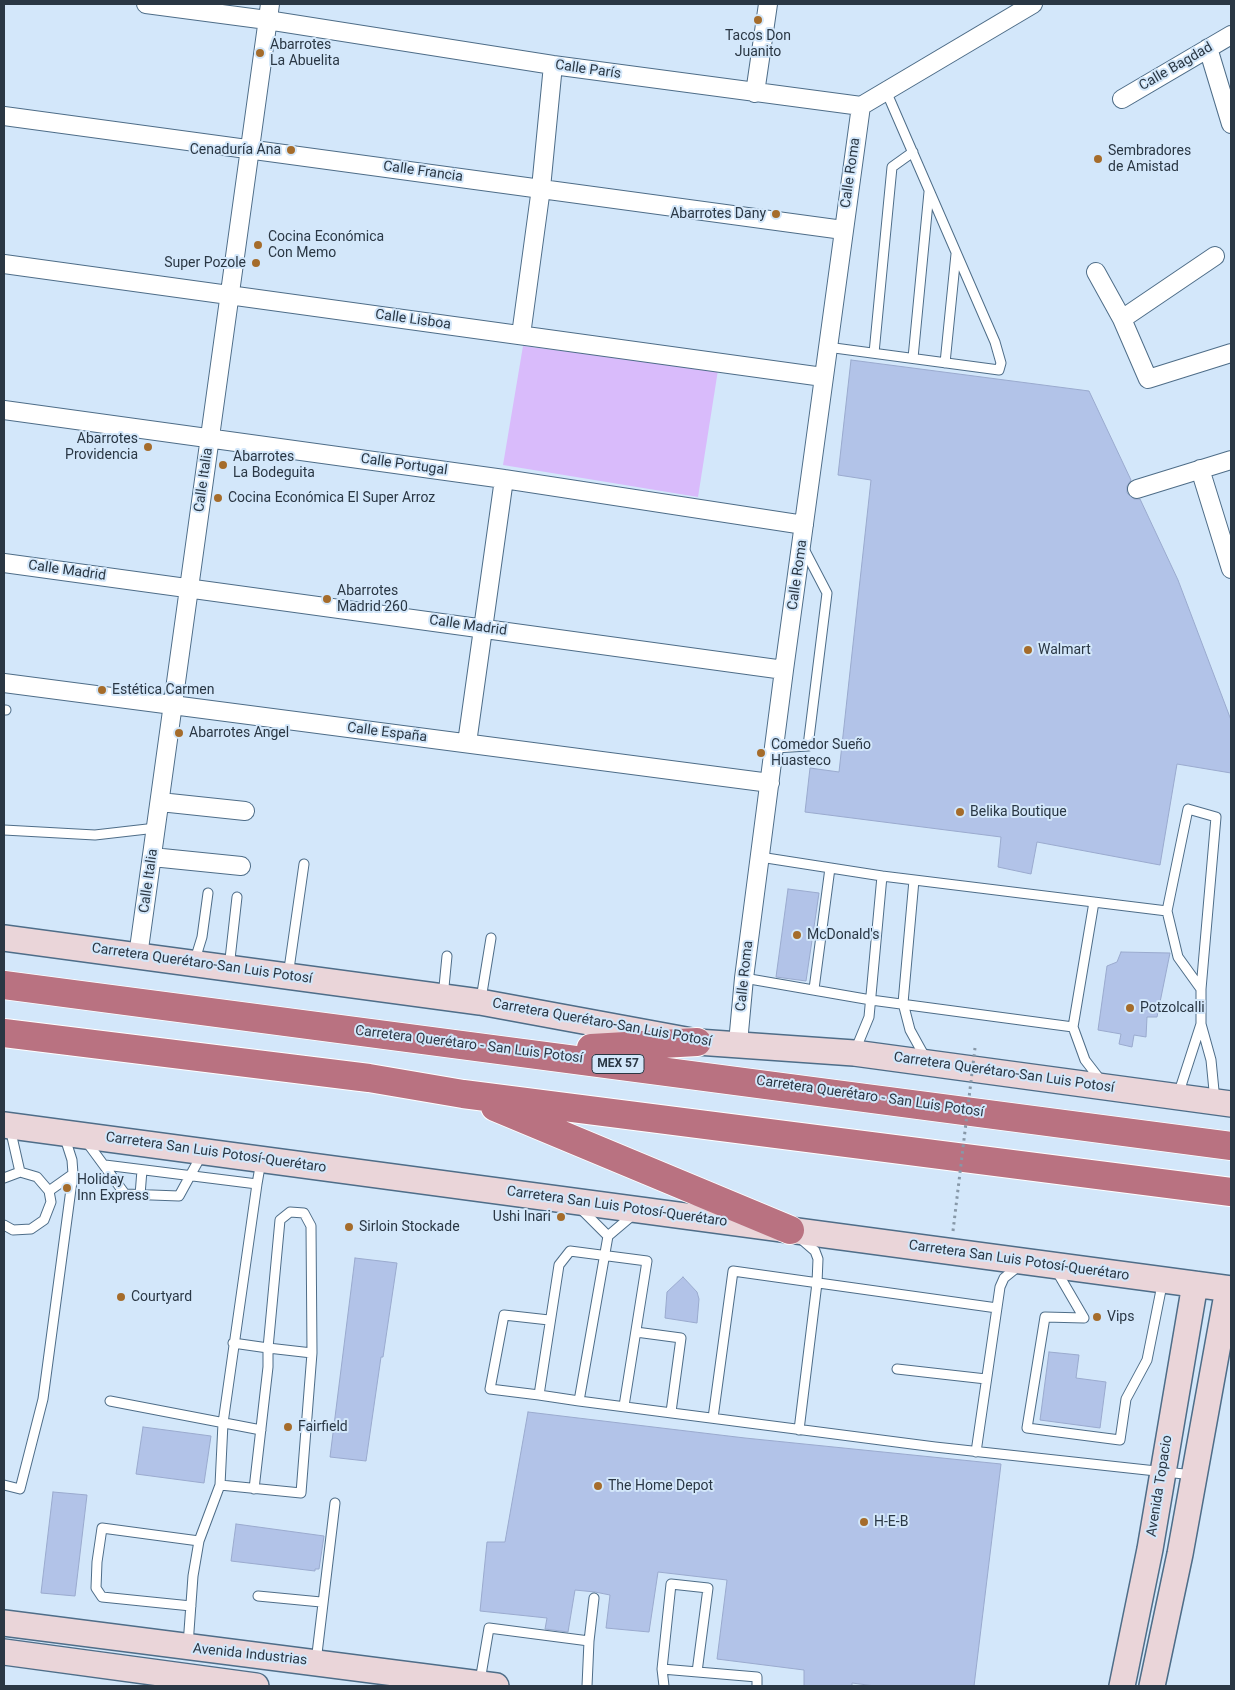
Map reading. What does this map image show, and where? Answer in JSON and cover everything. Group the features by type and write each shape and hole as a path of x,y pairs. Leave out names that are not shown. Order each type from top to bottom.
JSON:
{"highway":[{"name":"Carretera Querétaro - San Luis Potosí","path":"4,985 528,1052 1231,1146"},
{"path":"4,1033 369,1078 463,1094 1231,1192"},
{"path":"528,1052 697,1042"},
{"path":"463,1094 790,1230"}],"main road":[{"name":"Carretera Querétaro-San Luis Potosí","path":"4,938 480,1002 697,1042 854,1053 1223,1103"},
{"name":"Carretera San Luis Potosí-Querétaro","path":"7,1125 1229,1289"},
{"name":"Avenida Topacio","path":"1122,1686 1150,1549 1195,1284"},
{"path":"1152,1686 1180,1554 1193,1475 1225,1336 1229,1289"},
{"path":"1150,1549 1180,1554"},
{"name":"Avenida Industrias","path":"4,1623 488,1685"},
{"name":"Avenida Industrias","path":"4,1652 256,1686"}],"street":[{"name":"Calle París","path":"146,4 268,12 553,65 861,106"},
{"path":"755,93 768,4"},
{"path":"861,106 1006,11 1033,4"},
{"name":"Calle Italia","path":"138,956 268,12"},
{"name":"Calle Bagdad","path":"1122,99 1231,35"},
{"path":"1208,48 1231,124"},
{"path":"521,335 541,188 553,65"},
{"name":"Calle Roma","path":"738,1044 744,978 784,670 861,106"},
{"name":"Calle Francia","path":"4,116 843,230"},
{"path":"1122,319 1215,256"},
{"name":"Calle Lisboa","path":"4,264 823,377"},
{"path":"1096,272 1122,319 1148,380 1231,354"},
{"name":"Calle Portugal","path":"4,410 504,479 804,526"},
{"path":"1136,490 1231,460"},
{"path":"1200,469 1231,569"},
{"path":"467,743 485,629 504,479"},
{"name":"Calle Madrid","path":"4,562 784,670"},
{"name":"Calle España","path":"4,682 770,783"},
{"path":"160,802 244,811"},
{"path":"152,857 241,866"},
{"path":"252,1686 255,1656"}],"lane":[{"path":"827,347 999,370 1001,363 995,342 886,91"},
{"path":"874,353 892,167 913,152"},
{"path":"912,358 930,191"},
{"path":"945,363 956,252"},
{"path":"774,748 808,746 828,593 802,546"},
{"path":"1201,989 1178,957 1167,911 1188,809 1216,817 1201,989 1201,1024 1223,1103"},
{"path":"4,830 95,835 156,828"},
{"path":"760,857 882,876 1167,911"},
{"path":"288,976 304,864"},
{"path":"814,989 830,868"},
{"path":"854,1053 870,1017 882,876"},
{"path":"914,880 903,1003 910,1030 928,1062"},
{"path":"194,963 202,937 208,892"},
{"path":"229,968 238,898"},
{"path":"1094,902 1073,1027 1085,1060 1106,1087"},
{"path":"480,1002 491,938"},
{"path":"443,997 447,956"},
{"path":"744,978 871,1000 1073,1027"},
{"path":"1178,1096 1201,1024"},
{"path":"7,1125 20,1172"},
{"path":"72,1134 105,1165 124,1194 179,1196 203,1152"},
{"path":"4,1485 20,1490 43,1399 73,1174 72,1134"},
{"path":"188,1648 199,1541 220,1485 223,1423 233,1343 261,1160"},
{"path":"105,1165 257,1184"},
{"path":"140,1194 142,1170"},
{"path":"4,1178 20,1172 37,1177 49,1191 50,1208 38,1226 22,1231 4,1225"},
{"path":"49,1191 73,1174"},
{"path":"574,1201 608,1236"},
{"path":"579,1401 608,1236 640,1210"},
{"path":"220,1485 254,1490 302,1494 312,1353 311,1226 304,1213 290,1212 280,1220 268,1348 268,1367 254,1490"},
{"path":"790,1230 815,1251 818,1259 818,1282 799,1430"},
{"path":"539,1394 559,1265 570,1251 647,1261 624,1406"},
{"path":"976,1452 997,1308 1004,1278 1024,1262"},
{"path":"1053,1265 1084,1318 1045,1317 1027,1428 1120,1440 1126,1399 1147,1360 1163,1280"},
{"path":"713,1418 733,1270 997,1308"},
{"path":"549,1320 504,1314 490,1389 976,1452 1193,1475"},
{"path":"636,1332 681,1338 671,1412"},
{"path":"233,1343 312,1353"},
{"path":"897,1369 986,1379"},
{"path":"110,1401 261,1430"},
{"path":"316,1663 321,1602 335,1503"},
{"path":"191,1606 102,1597 96,1588 97,1562 102,1528 199,1541"},
{"path":"664,1686 662,1669 671,1584 708,1588 697,1672"},
{"path":"258,1596 321,1602"},
{"path":"587,1686 589,1640 594,1598"},
{"path":"488,1685 489,1628 589,1640"},
{"path":"662,1669 757,1677 757,1686"}],"path":[{"path":"953,1231 975,1048"}],"shaded area":[{"path":"523,346 718,370 698,497 503,465"}],"building":[{"name":"Walmart","path":"851,360 1089,391 1131,480 1127,486 1127,493 1134,499 1140,499 1178,580 1231,720 1231,773 1177,764 1160,865 1037,842 1031,874 998,867 1001,837 805,812 810,768 839,772 871,480 838,475"},
{"name":"McDonald's","path":"788,889 819,893 806,981 776,977"},
{"name":"Potzolcalli","path":"1121,952 1170,953 1157,1017 1147,1017 1146,1037 1134,1035 1132,1047 1119,1044 1121,1034 1098,1030 1107,966 1117,962"},
{"path":"355,1258 397,1263 366,1461 330,1457"},
{"path":"683,1277 697,1292 699,1299 697,1323 665,1318 667,1292"},
{"path":"1049,1352 1079,1355 1076,1378 1106,1382 1100,1428 1040,1420"},
{"path":"528,1412 745,1438 1001,1464 974,1686 875,1686 852,1683 852,1686 804,1686 804,1670 717,1659 727,1580 658,1572 649,1632 606,1628 610,1595 595,1592 575,1590 568,1632 545,1629 547,1618 480,1611 487,1542 505,1542"},
{"path":"143,1427 211,1436 204,1483 136,1474"},
{"path":"53,1492 87,1495 75,1596 41,1593"},
{"path":"236,1524 324,1536 319,1569 315,1569 315,1571 231,1561"}],"place":[{"name":"Tacos Don Juanito","path":"758,20"},
{"name":"Abarrotes La Abuelita","path":"260,53"},
{"name":"Cenaduría Ana","path":"291,150"},
{"name":"Sembradores de Amistad","path":"1098,159"},
{"name":"Abarrotes Dany","path":"776,214"},
{"name":"Cocina Económica Con Memo","path":"258,245"},
{"name":"Super Pozole","path":"256,263"},
{"name":"Abarrotes Providencia","path":"148,447"},
{"name":"Abarrotes La Bodeguita","path":"223,465"},
{"name":"Cocina Económica El Super Arroz","path":"218,498"},
{"name":"Abarrotes Madrid 260","path":"327,599"},
{"name":"Walmart","path":"1028,650"},
{"name":"Estética Carmen","path":"102,690"},
{"name":"Abarrotes Angel","path":"179,733"},
{"name":"Comedor Sueño Huasteco","path":"761,753"},
{"name":"Belika Boutique","path":"960,812"},
{"name":"McDonald's","path":"797,935"},
{"name":"Potzolcalli","path":"1130,1008"},
{"name":"Holiday Inn Express","path":"67,1188"},
{"name":"Ushi Inari","path":"561,1217"},
{"name":"Sirloin Stockade","path":"349,1227"},
{"name":"Courtyard","path":"121,1297"},
{"name":"Vips","path":"1097,1317"},
{"name":"Fairfield","path":"288,1427"},
{"name":"The Home Depot","path":"598,1486"},
{"name":"H-E-B","path":"864,1522"}]}
